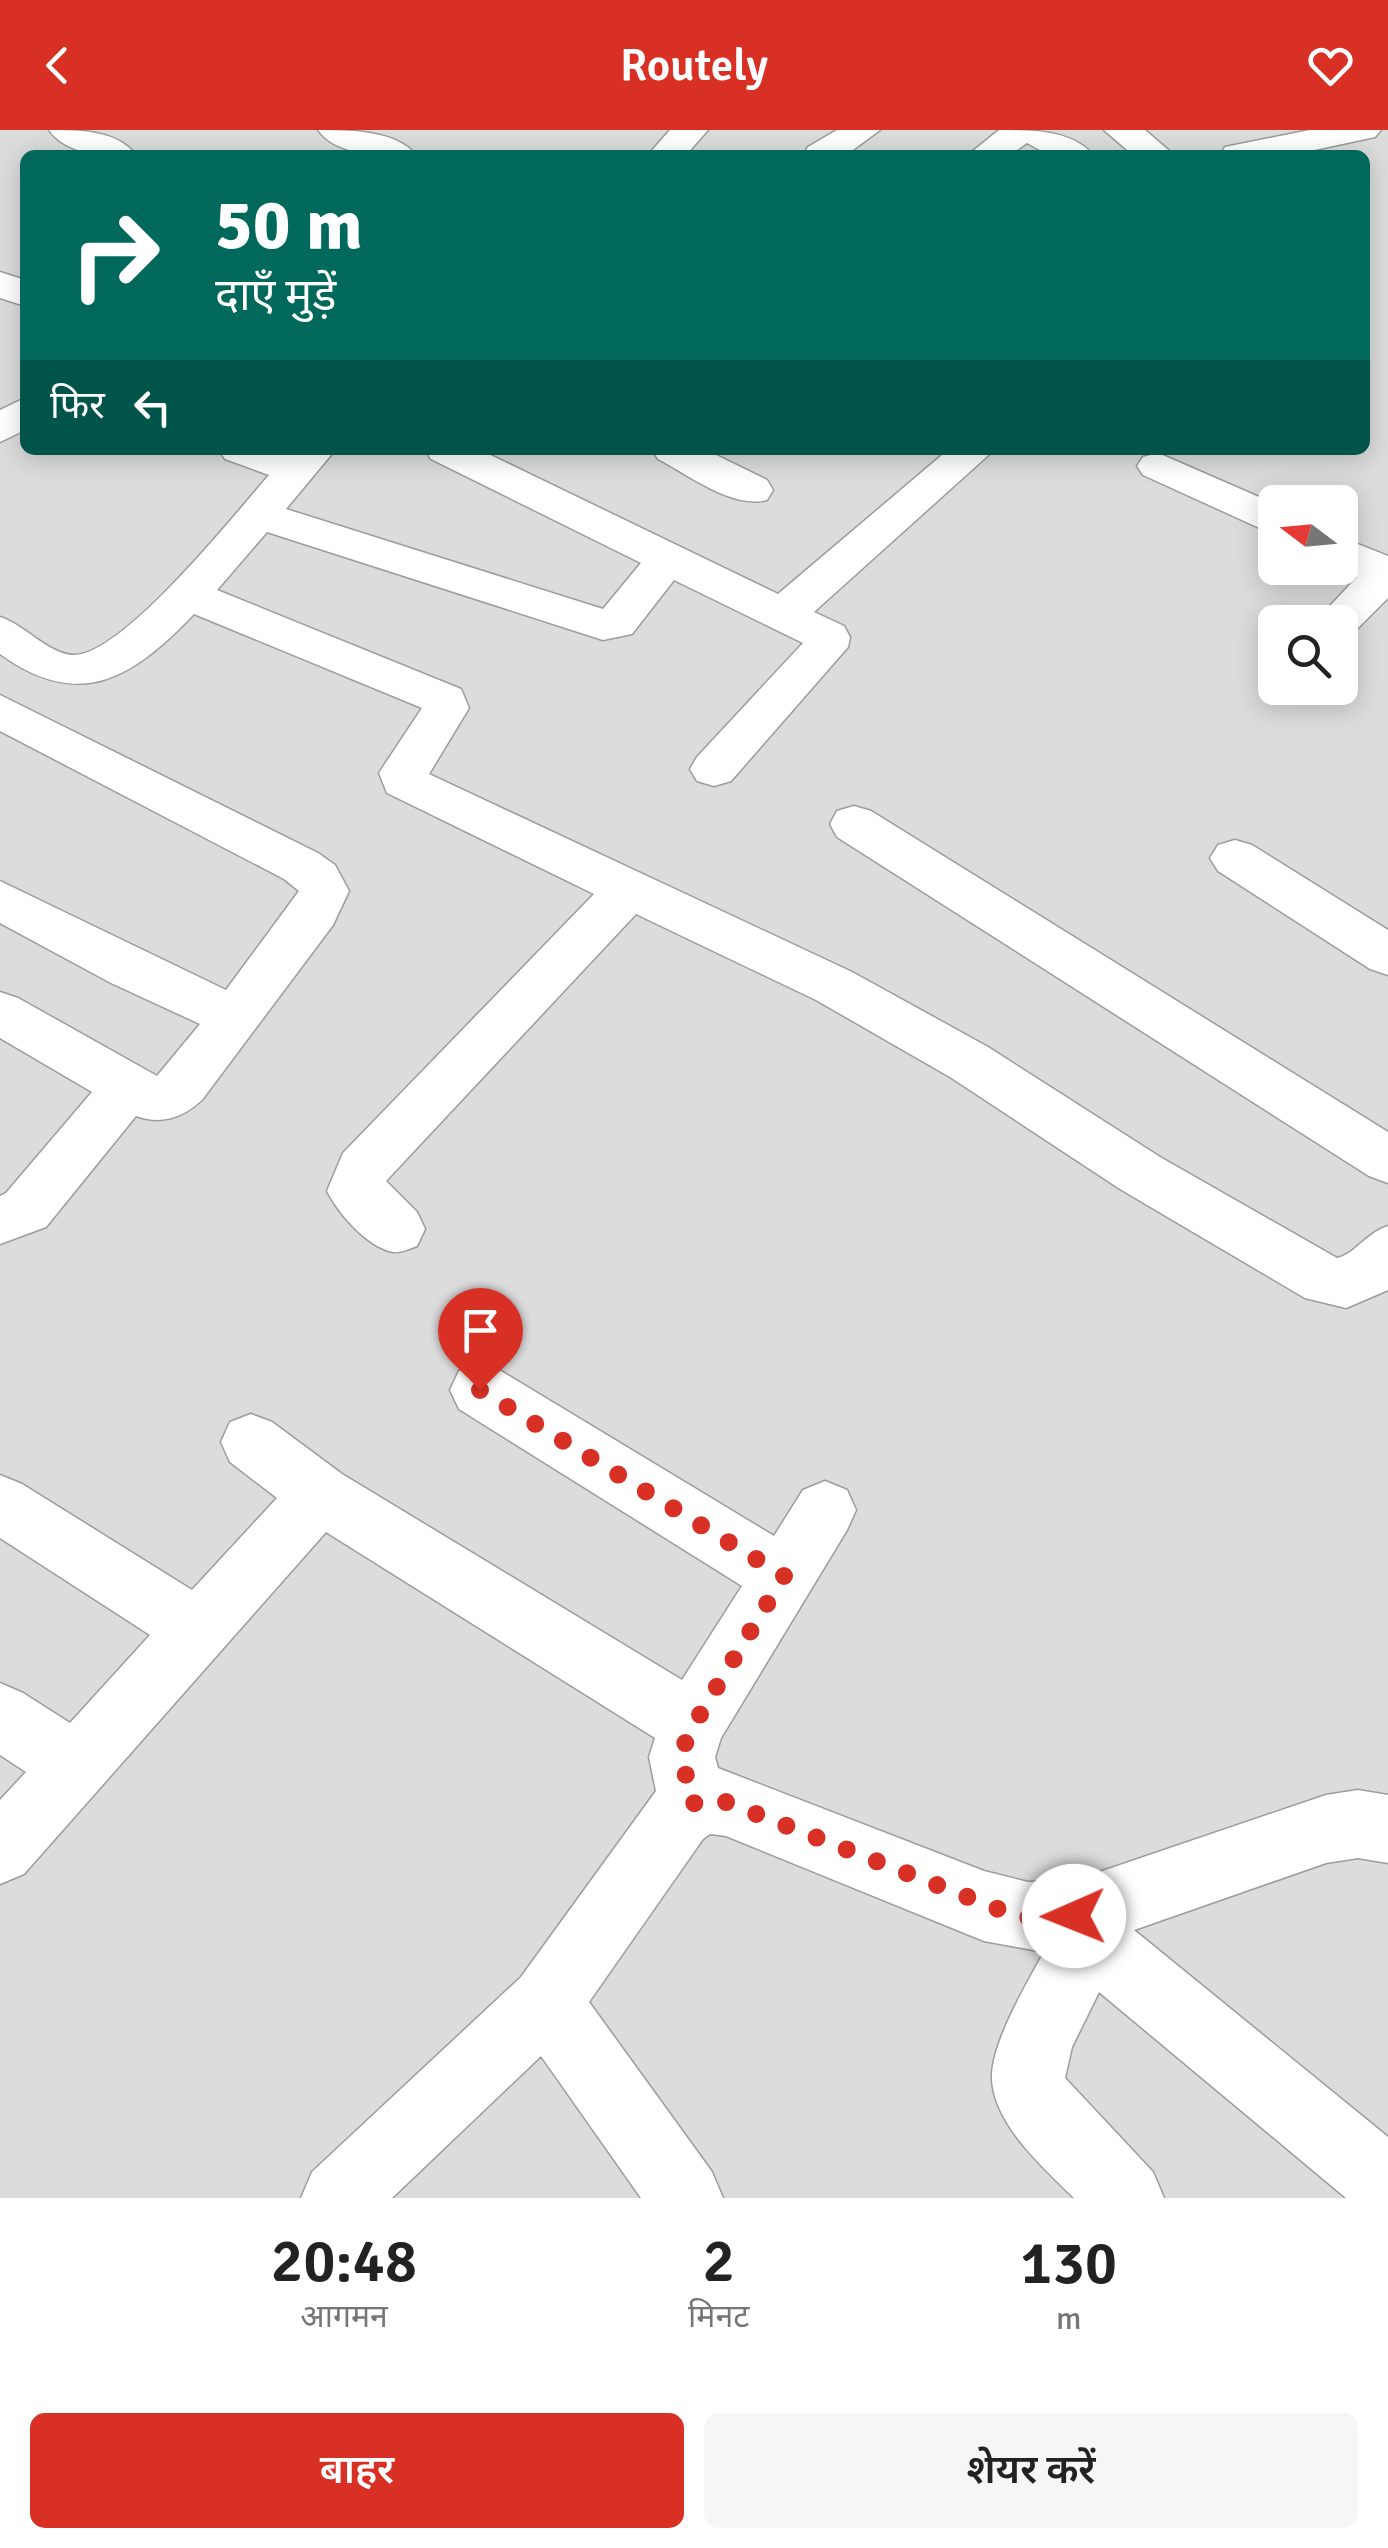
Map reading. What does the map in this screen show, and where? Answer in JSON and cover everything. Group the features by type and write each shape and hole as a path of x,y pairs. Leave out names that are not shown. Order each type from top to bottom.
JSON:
{"street":[{"path":"67,130 108,150"},
{"path":"336,130 386,150"},
{"path":"829,150 862,130"},
{"path":"994,150 1026,130 1065,150"},
{"path":"1122,130 1149,150"},
{"path":"1249,150 1274,138 1364,130"},
{"path":"272,455 304,460"},
{"path":"456,455 824,635 828,642 714,769"},
{"path":"684,455 752,490"},
{"path":"781,616 967,455"},
{"path":"0,632 48,664 84,671 110,660 188,595 304,460"},
{"path":"1158,466 1258,513"},
{"path":"258,514 603,625 624,615 667,559"},
{"path":"1355,605 1388,573 1358,559"},
{"path":"188,595 445,700 446,708 406,768 404,781 834,986 1324,1280 1348,1285 1358,1282 1388,1250"},
{"path":"0,711 318,878 324,891 322,900 175,1094 154,1100 0,1013"},
{"path":"854,824 1388,1160"},
{"path":"1235,858 1388,955"},
{"path":"397,1229 355,1191 362,1170 630,888"},
{"path":"0,900 128,970 236,1016"},
{"path":"0,1220 26,1210 129,1086"},
{"path":"480,1390 784,1576"},
{"path":"250,1442 320,1494 692,1724"},
{"path":"0,1850 320,1494"},
{"path":"0,1504 199,1630"},
{"path":"692,1804 682,1757 692,1724 825,1510"},
{"path":"0,1716 76,1766"},
{"path":"338,2198 546,2002 679,1815 703,1800 726,1802 1016,1916 1044,1919 1074,1916 1101,1920 1326,1829 1358,1824 1388,1829"},
{"path":"1101,1920 1388,2185"},
{"path":"1101,1920 1032,2054 1027,2081 1040,2107 1127,2198"},
{"path":"546,2002 686,2198"}],"shaded area":[{"path":"0,130 1388,130 1388,2198 0,2198"}],"route":[{"path":"480,1390 784,1576 687,1736 682,1757 692,1804 703,1800 726,1802 1016,1916 1074,1916"}]}
